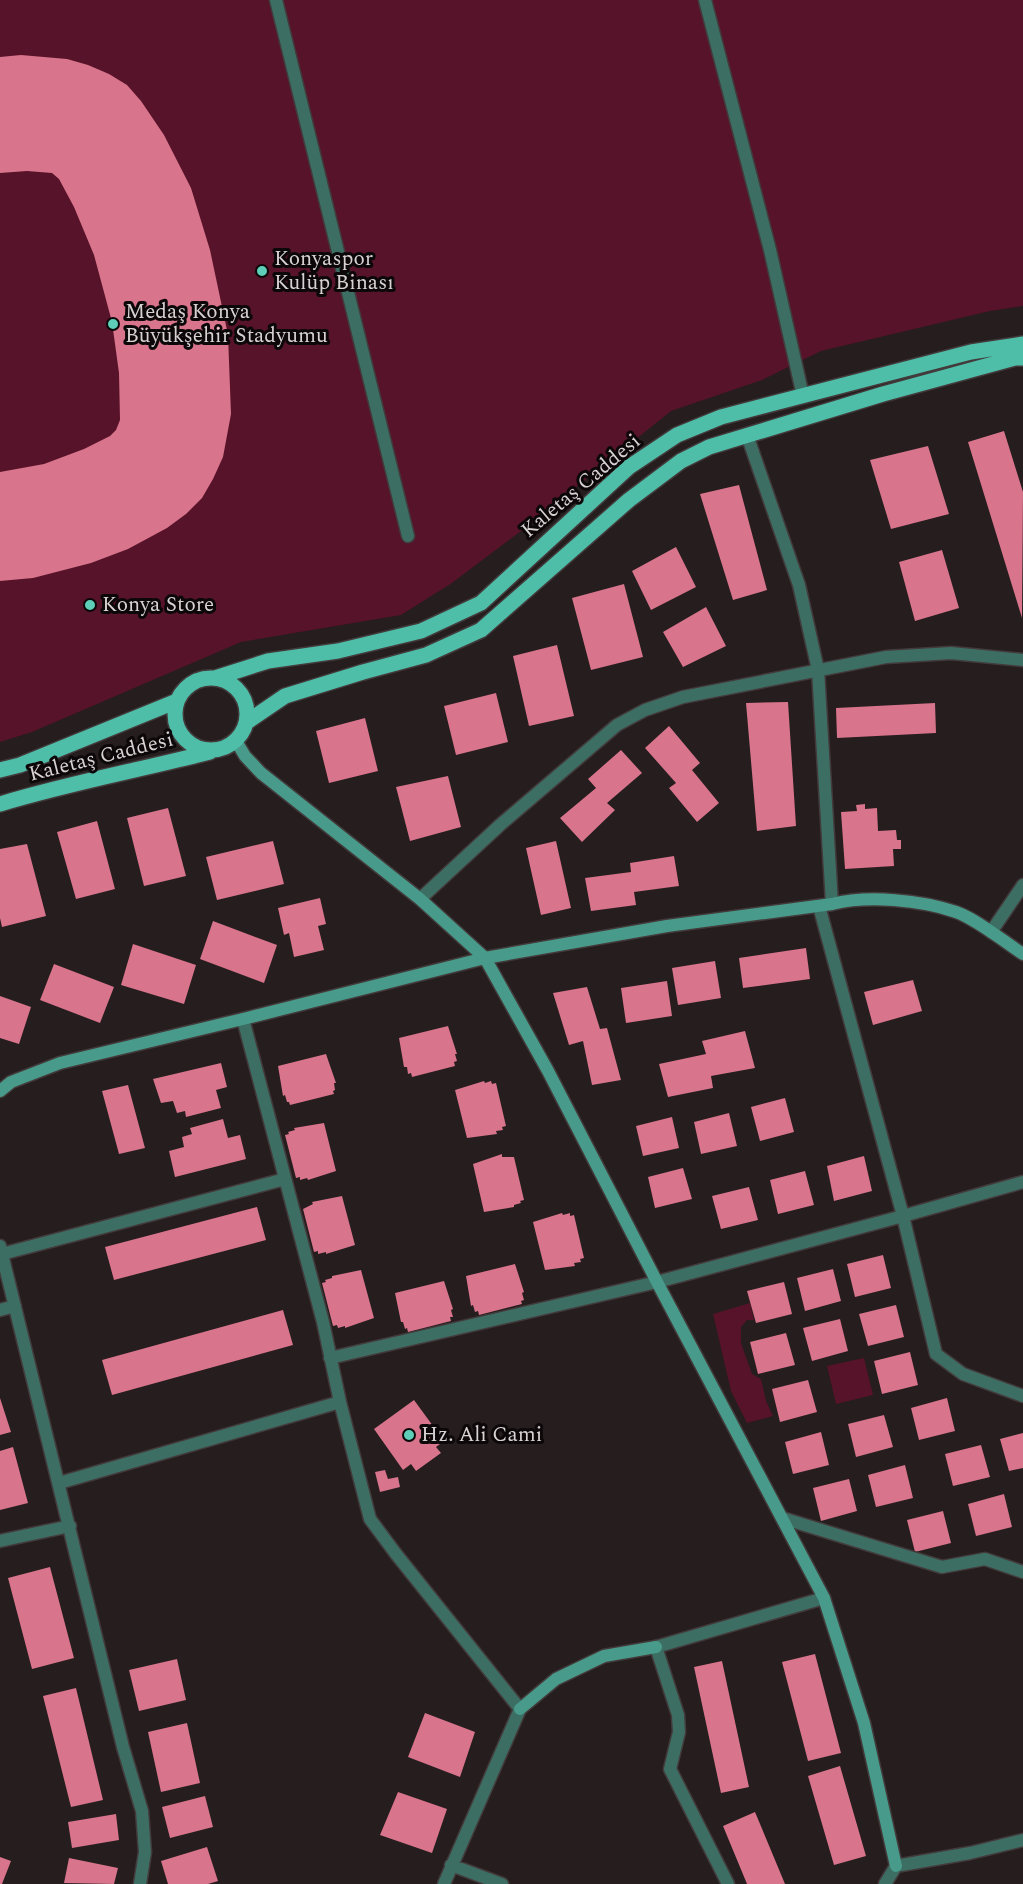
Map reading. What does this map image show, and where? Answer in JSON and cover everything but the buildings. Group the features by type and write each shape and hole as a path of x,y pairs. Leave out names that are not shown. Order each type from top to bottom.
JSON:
{"main road":[{"name":"Kaletaş Caddesi","path":"215,678 268,661 338,651 422,631 481,603 629,467 677,435 721,417 971,352 1023,344"},
{"name":"Kaletaş Caddesi","path":"247,722 285,696 426,655 481,630 629,500 681,461 709,447 883,394 1015,358 1023,358"},
{"path":"203,678 215,678 227,681 240,693 248,710 247,722 242,735 222,749 212,751 190,744 181,735 174,713 183,691 192,683 203,678"},
{"name":"Kaletaş Caddesi","path":"0,770 20,765 177,701"},
{"name":"Kaletaş Caddesi","path":"0,804 46,790 212,751"}],"street":[{"path":"276,0 408,536"},
{"path":"705,0 770,250 803,396"},
{"path":"747,435 799,585 818,670 832,904"},
{"path":"420,899 500,825 617,725 645,710 683,697 886,657 951,653 1023,660"},
{"path":"236,741 245,756 261,772 420,899 485,958 548,1071 825,1598 864,1723 896,1866 885,1884"},
{"path":"991,932 1023,885"},
{"path":"0,1091 11,1082 60,1063 485,958 667,926 819,906 848,900 881,900 925,905 958,913 1023,954"},
{"path":"819,906 903,1216 936,1354 963,1374 1023,1396"},
{"path":"243,1019 370,1519 520,1709"},
{"path":"140,1884 145,1852 142,1811 123,1747 1,1250 285,1179"},
{"path":"330,1358 657,1282 1023,1182"},
{"path":"0,1310 15,1306"},
{"path":"59,1482 340,1402"},
{"path":"782,1518 942,1567 985,1559 1023,1572"},
{"path":"0,1541 70,1526"},
{"path":"444,1884 520,1709 556,1679 604,1656 656,1647 825,1598"},
{"path":"656,1647 678,1715 680,1731 670,1769 728,1884"},
{"path":"896,1866 1023,1840"},
{"path":"451,1865 502,1884"}],"shaded area":[{"path":"0,0 1023,0 1023,306 990,311 821,351 762,380 671,411 529,525 452,583 401,615 241,642 32,732 0,742"},
{"path":"750,1303 754,1320 747,1320 741,1327 741,1343 752,1374 761,1379 766,1401 773,1416 747,1423 731,1391 713,1314"},
{"path":"864,1358 873,1395 836,1404 827,1366"}],"place":[{"name":"Konyaspor Kulüp Binası","path":"262,271"},
{"name":"Medaş Konya Büyükşehir Stadyumu","path":"113,324"},
{"name":"Konya Store","path":"90,605"},
{"name":"Hz. Ali Cami","path":"409,1435"}]}
